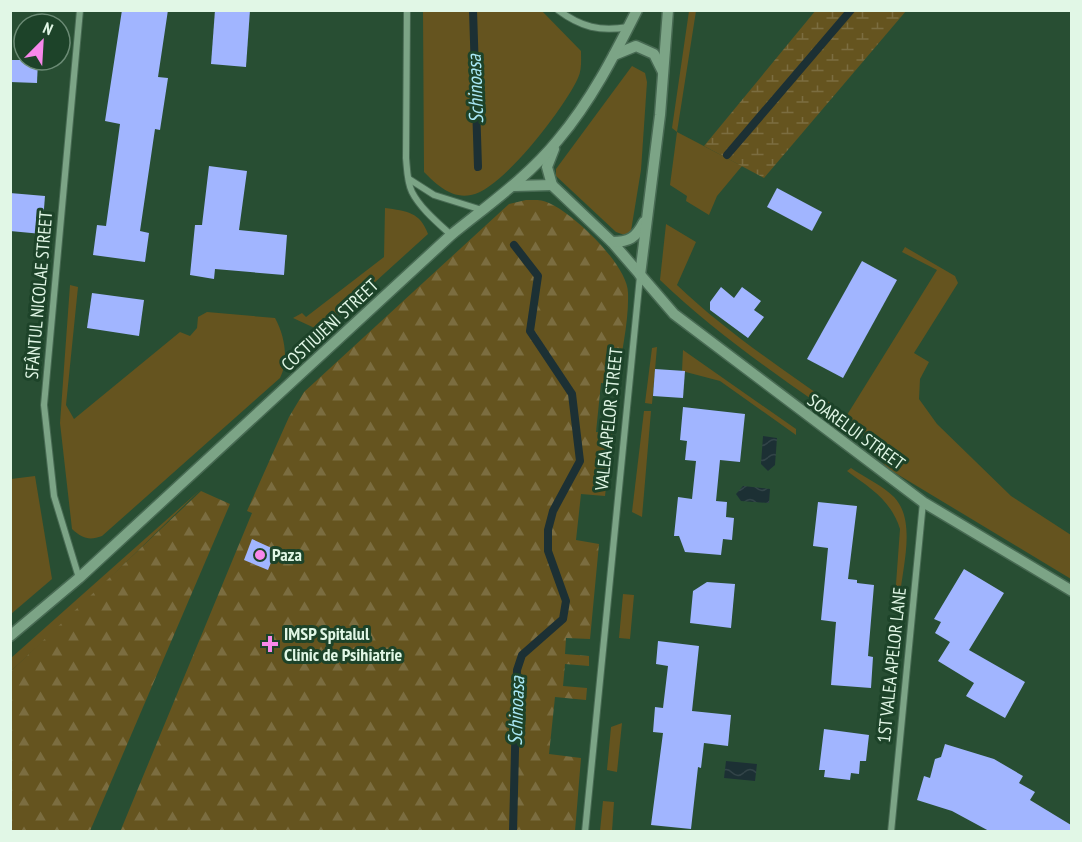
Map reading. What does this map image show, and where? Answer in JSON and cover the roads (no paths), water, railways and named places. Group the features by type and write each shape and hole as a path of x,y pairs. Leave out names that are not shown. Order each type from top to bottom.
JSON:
{"street":[{"name":"SFÂNTUL NICOLAE STREET","path":"80,10 44,405 54,496 80,578"},
{"path":"407,10 406,158 411,191 438,224 451,235"},
{"path":"558,10 591,28 610,30 629,27"},
{"name":"COSTIUJENI STREET","path":"10,636 80,578 451,235 514,186 557,142 589,100 637,10"},
{"name":"VALEA APELOR STREET","path":"585,831 668,10"},
{"path":"614,55 636,46 654,54 663,72"},
{"path":"514,186 552,185 547,167 557,142"},
{"path":"409,179 434,195 482,210"},
{"name":"SOARELUI STREET","path":"552,185 612,242 674,314 923,502 1071,591"},
{"path":"612,242 628,242 639,233 648,214"},
{"name":"1ST VALEA APELOR LANE","path":"891,831 923,502"}],"water":[{"path":"763,436 777,438 775,465 768,471 761,464"},
{"path":"743,486 770,489 769,503 741,501 736,494"},
{"path":"726,761 757,764 755,781 724,778"}],"waterway":[{"name":"Schinoasa","path":"473,10 478,167"},
{"path":"727,155 851,10"},
{"name":"Schinoasa","path":"513,832 517,670 522,655 563,619 566,601 548,551 548,530 553,511 580,461 572,394 530,331 538,276 514,245"}],"place":[{"name":"Paza","path":"260,555"},
{"name":"IMSP Spitalul Clinic de Psihiatrie","path":"270,644"}]}
